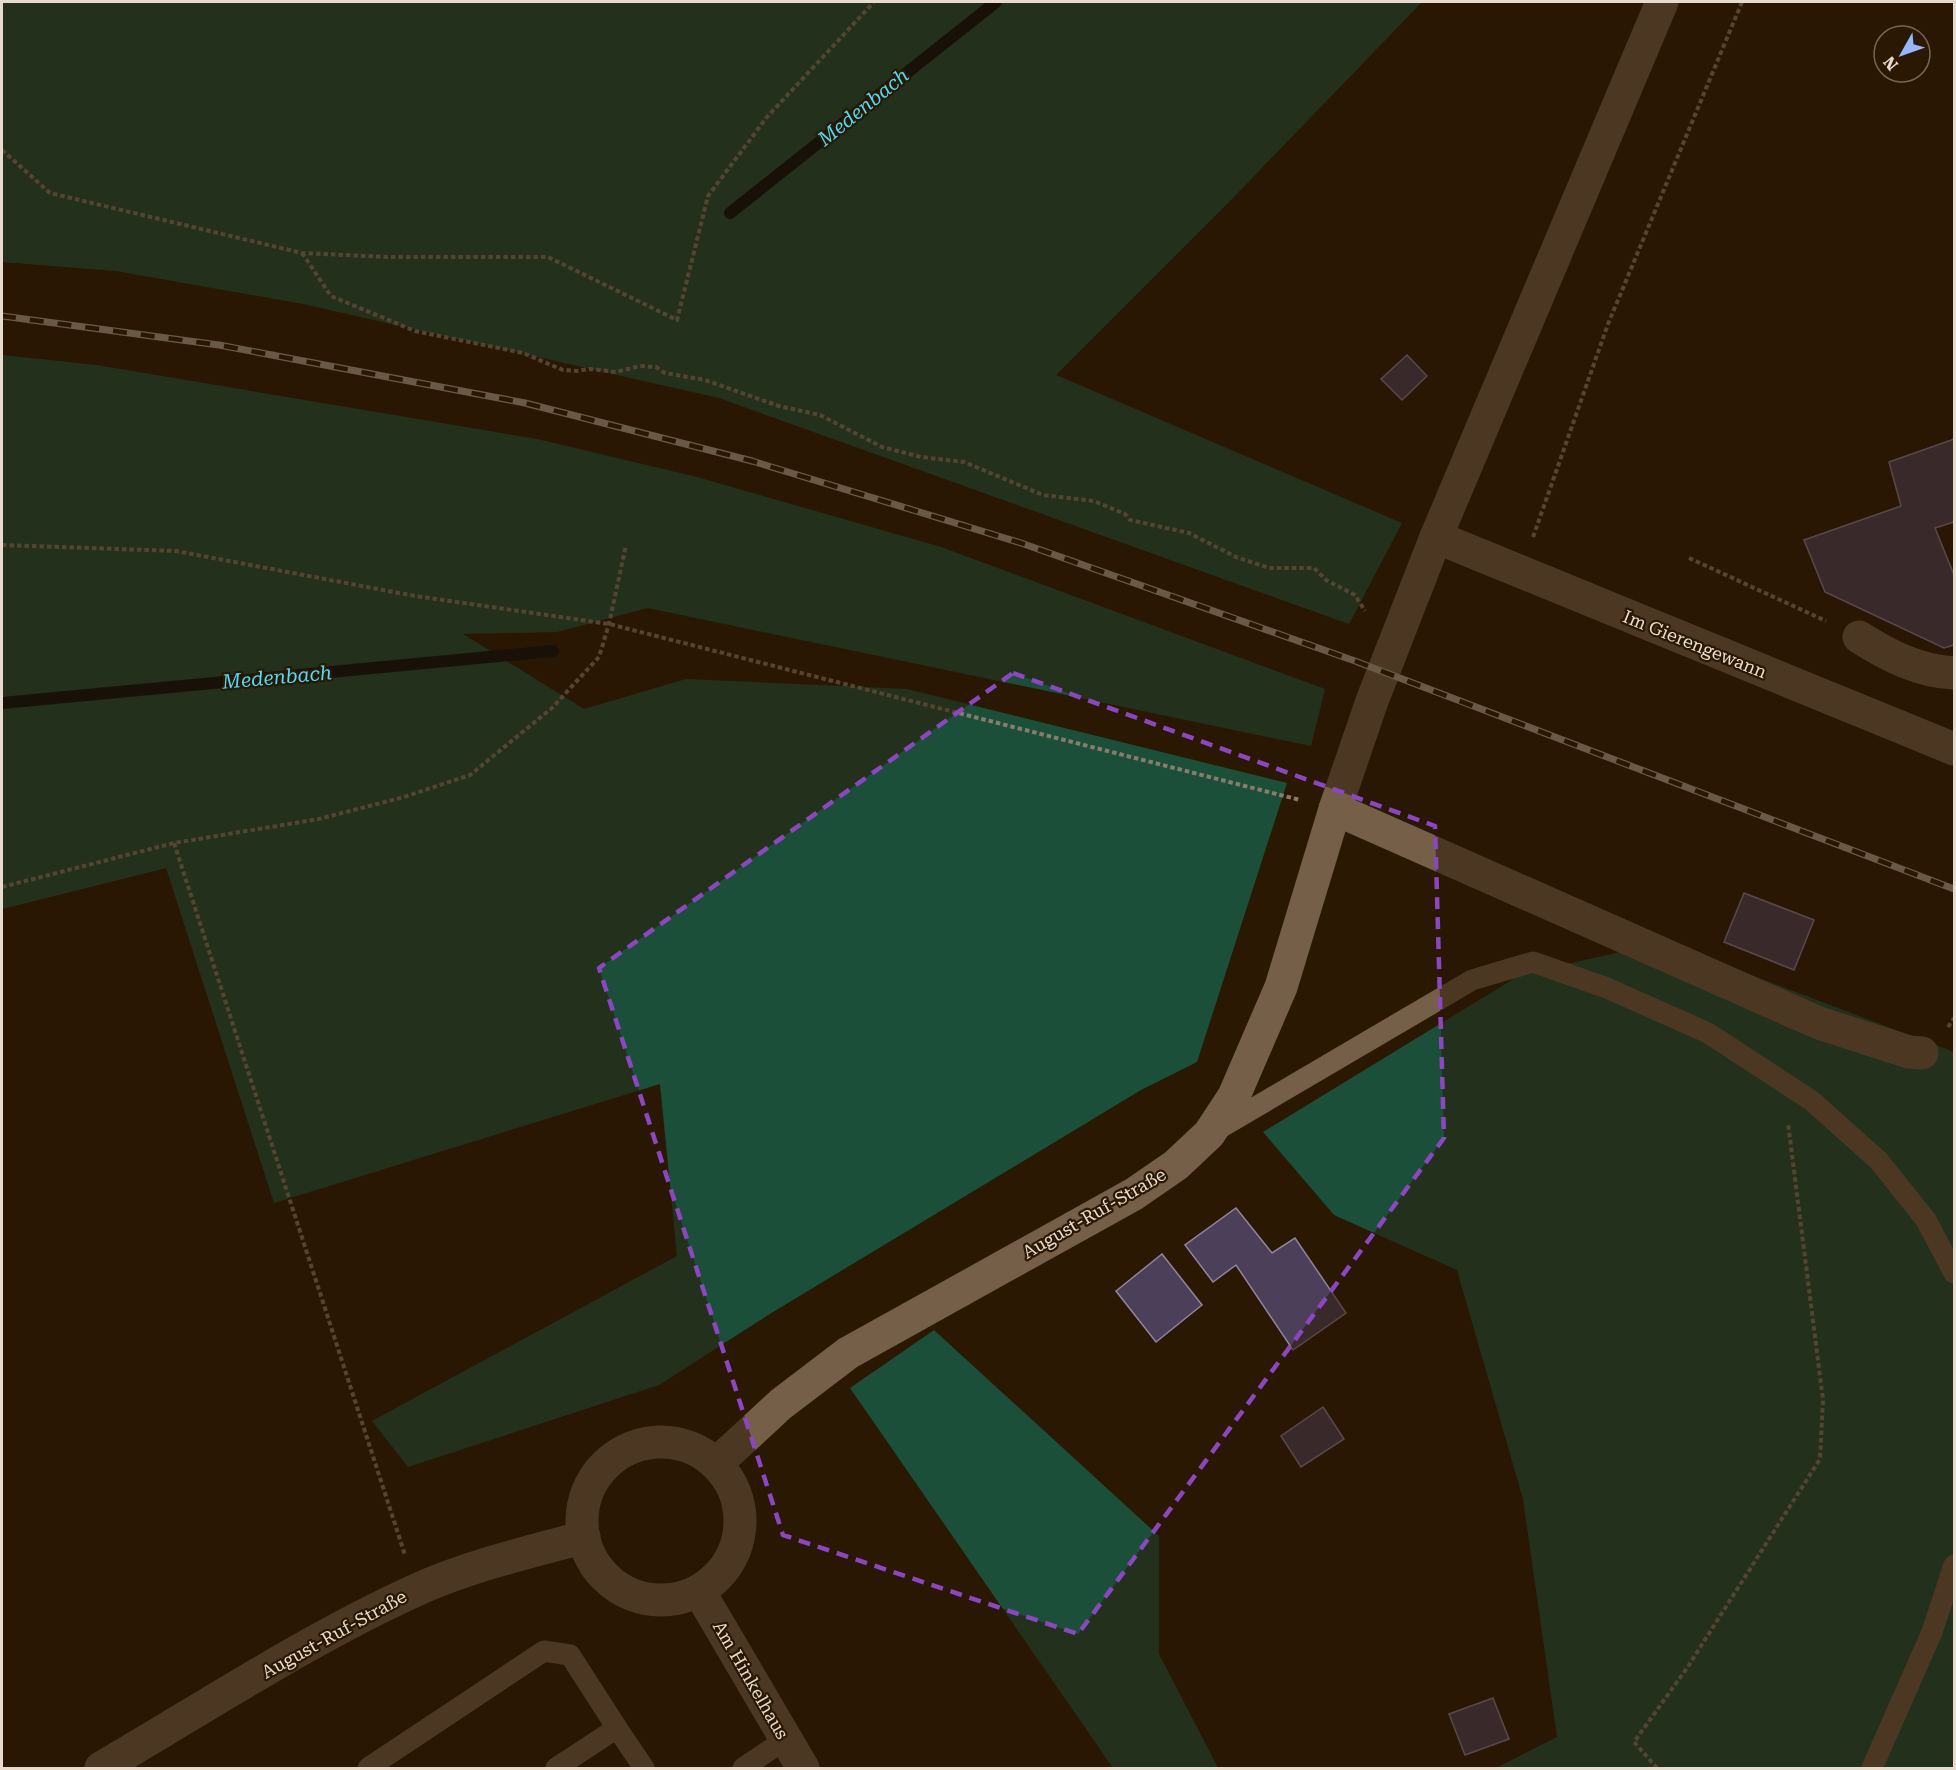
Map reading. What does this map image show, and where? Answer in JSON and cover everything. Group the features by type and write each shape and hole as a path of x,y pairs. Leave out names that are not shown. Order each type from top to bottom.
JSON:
{"main road":[{"name":"August-Ruf-Straße","path":"716,1464 782,1404 848,1353 1134,1194 1176,1165 1209,1134 1234,1096 1281,987 1335,809 1436,537 1662,2"},
{"name":"Im Gierengewann","path":"1436,537 1954,749"},
{"path":"1859,637 1890,657 1934,672 1954,673"},
{"path":"1335,809 1819,1023 1909,1052 1922,1053"},
{"path":"662,1442 682,1444 700,1452 716,1464 732,1484 737,1499 740,1533 728,1563 718,1576 699,1591 676,1599 651,1600 628,1593 602,1573 592,1560 584,1537 582,1517 586,1497 594,1479 607,1464 623,1451 642,1444 662,1442"},
{"name":"August-Ruf-Straße","path":"100,1768 358,1618 416,1590 480,1566 584,1537"},
{"name":"Am Hinkelhaus","path":"699,1591 803,1768"}],"lane":[{"path":"1209,1134 1472,980 1533,962 1607,988 1708,1033 1782,1080 1842,1125 1879,1161 1926,1220 1954,1273"},
{"path":"1872,1768 1932,1632 1954,1565"},
{"path":"368,1768 544,1651 570,1655 644,1768"},
{"path":"556,1768 617,1728"},
{"path":"744,1768 786,1739"}],"path":[{"path":"2,150 50,193 302,252 387,257 548,256 677,320 708,196 767,117 874,2"},
{"path":"1521,573 1608,324 1742,2"},
{"path":"302,252 331,296 415,332 524,353 562,370 590,369 616,372 640,366 656,367 664,373 705,380 779,406 820,415 882,447 921,457 964,462 1043,495 1094,501 1125,514 1130,520 1189,533 1236,557 1269,568 1314,568 1326,580 1354,595 1366,611 1387,664"},
{"path":"2,545 176,551 415,596 609,624 1335,809"},
{"path":"2,887 174,843 319,819 404,797 470,775 552,708 599,657 609,624 626,545"},
{"path":"1689,558 1859,637"},
{"path":"174,843 416,1590"},
{"path":"1658,1768 1634,1742 1687,1668 1820,1460 1823,1400 1782,1080"}],"highlighted area":[{"path":"1013,673 1435,826 1444,1138 1078,1634 783,1535 599,968"}],"green space":[{"path":"2,2 1422,2 1229,202 1056,375 1402,523 1349,624 719,398 303,304 116,271 2,262"},
{"path":"2,355 96,365 537,439 697,477 941,547 1325,689 1311,746 648,608 557,632 463,634 584,709 686,679 907,689 1287,783 1197,1062 1141,1090 773,1312 659,1385 408,1467 372,1421 677,1256 660,1084 274,1203 166,868 2,909"},
{"path":"1664,942 1954,1052 1954,1768 1496,1768 1557,1737 1523,1499 1457,1270 1334,1215 1263,1132 1520,975"},
{"path":"934,1330 1159,1536 1159,1654 1218,1768 1113,1768 850,1388"}],"building":[{"path":"1407,355 1427,376 1402,400 1381,379"},
{"path":"1954,439 1954,522 1935,528 1954,575 1954,645 1944,648 1825,592 1804,540 1901,506 1889,462"},
{"path":"1744,893 1814,920 1794,970 1724,942"},
{"path":"1236,1208 1272,1253 1295,1238 1346,1313 1293,1350 1236,1265 1213,1282 1185,1245"},
{"path":"1162,1254 1202,1305 1156,1342 1116,1291"},
{"path":"1323,1407 1344,1439 1301,1467 1281,1436"},
{"path":"1493,1698 1509,1739 1465,1755 1449,1714"}],"waterway":[{"name":"Medenbach","path":"730,213 996,2"},
{"name":"Medenbach","path":"2,703 553,651"}],"railway":[{"path":"2,316 219,345 525,403 752,461 1021,543 1355,661 1954,889"}]}
